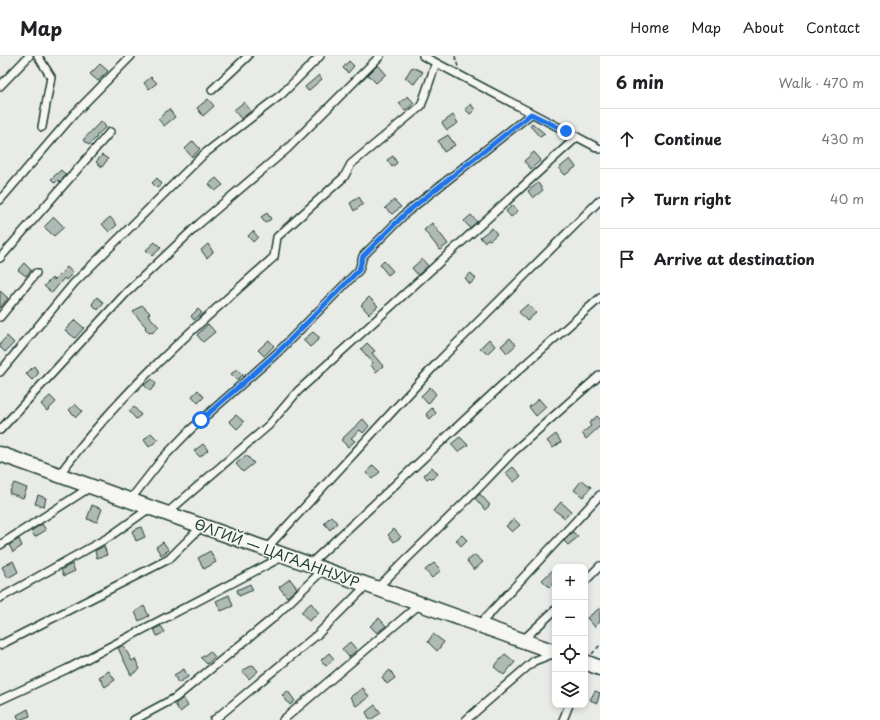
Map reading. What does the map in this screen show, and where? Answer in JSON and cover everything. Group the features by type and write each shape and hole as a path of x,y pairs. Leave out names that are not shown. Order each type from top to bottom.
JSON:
{"highway":[{"name":"ӨЛГИЙ — ЦАГААННУУР","path":"0,454 552,651"},
{"path":"588,663 600,668"}],"street":[{"path":"0,86 29,56"},
{"path":"38,56 51,77 42,127"},
{"path":"0,200 74,114 131,56"},
{"path":"212,90 248,56"},
{"path":"0,372 74,283 204,154 282,94 320,56"},
{"path":"0,430 127,292 200,223 286,150 380,56"},
{"path":"423,56 600,149"},
{"path":"59,474 80,445 123,399 204,319 274,257 277,237 344,177 351,164 421,106 436,63"},
{"path":"130,500 162,459 190,430 277,353 359,270 363,256 407,212 531,114"},
{"path":"0,258 110,132"},
{"path":"167,513 269,425 298,391 577,137"},
{"path":"266,549 438,362 600,200"},
{"path":"0,316 36,273"},
{"path":"310,564 502,385 600,298"},
{"path":"214,720 372,587 467,500 513,452 600,375"},
{"path":"0,545 92,486"},
{"path":"479,625 600,495"},
{"path":"0,598 109,536 151,508"},
{"path":"0,644 169,559 202,526"},
{"path":"0,700 67,669 285,556"},
{"path":"588,578 600,566"},
{"path":"134,720 175,698 272,619 324,569"},
{"path":"283,720 420,604"},
{"path":"523,640 552,613"},
{"path":"466,720 534,661 552,653"},
{"path":"563,720 568,708"}],"building":[{"path":"349,61 354,66 348,73 343,68"},
{"path":"100,64 108,71 98,81 90,74"},
{"path":"378,65 386,74 376,83 368,75"},
{"path":"412,67 423,72 414,84 405,78"},
{"path":"319,75 322,79 308,91 305,87"},
{"path":"151,77 157,83 149,89 144,83"},
{"path":"408,96 414,103 405,111 399,103"},
{"path":"208,99 214,106 203,116 197,108"},
{"path":"244,102 251,111 241,119 234,110"},
{"path":"471,104 475,110 470,114 465,109"},
{"path":"169,109 175,117 164,126 158,119"},
{"path":"453,115 458,123 447,130 442,123"},
{"path":"101,121 106,127 89,145 83,140"},
{"path":"532,123 545,134 540,137 530,126"},
{"path":"448,135 455,145 444,152 438,141"},
{"path":"193,141 200,149 192,157 185,149"},
{"path":"534,152 541,160 531,169 524,161"},
{"path":"102,155 108,159 102,167 96,162"},
{"path":"393,156 397,163 392,167 387,160"},
{"path":"570,159 576,167 565,175 559,168"},
{"path":"61,170 66,175 60,182 58,180 55,183 51,179"},
{"path":"157,178 162,184 157,188 152,183"},
{"path":"216,178 223,185 215,191 209,184"},
{"path":"538,183 543,190 533,198 528,191"},
{"path":"359,197 363,204 354,211 350,203"},
{"path":"394,200 401,207 392,214 385,208"},
{"path":"513,205 518,211 511,217 506,211"},
{"path":"267,213 271,219 265,223 261,217"},
{"path":"471,215 477,222 470,228 464,221"},
{"path":"54,217 64,227 54,236 44,227"},
{"path":"110,217 117,225 109,232 102,224"},
{"path":"432,223 448,244 440,250 424,230"},
{"path":"492,228 497,234 490,240 488,239 484,242 480,237"},
{"path":"253,231 258,237 253,242 248,236"},
{"path":"155,242 161,248 152,256 146,250"},
{"path":"208,244 213,252 207,258 201,250"},
{"path":"422,259 428,266 418,275 412,268"},
{"path":"384,261 393,271 388,275 380,265"},
{"path":"24,263 31,270 26,276 18,270"},
{"path":"67,267 73,273 66,280 64,278 52,293 44,286 52,278 54,280"},
{"path":"471,273 476,279 470,284 465,278"},
{"path":"0,291 8,298 0,308"},
{"path":"97,297 104,303 98,310 92,304"},
{"path":"369,297 378,306 369,314 361,305"},
{"path":"528,304 536,313 527,321 519,312"},
{"path":"142,305 150,313 148,315 159,327 152,333 149,333 145,328 146,327 133,312"},
{"path":"198,309 202,313 194,320 191,316"},
{"path":"75,320 84,328 75,338 65,330"},
{"path":"208,324 215,332 203,342 197,335"},
{"path":"313,332 320,338 310,347 303,340"},
{"path":"7,336 14,343 5,352 0,347 0,344"},
{"path":"510,338 516,345 507,353 501,346"},
{"path":"489,339 495,346 487,354 480,348"},
{"path":"269,340 274,346 264,356 258,350"},
{"path":"367,343 375,351 372,353 383,366 376,372 371,365 373,363 361,349"},
{"path":"34,366 39,373 32,380 26,374"},
{"path":"237,369 243,375 237,380 231,374"},
{"path":"152,379 156,384 150,391 144,385"},
{"path":"430,387 436,394 428,404 421,396"},
{"path":"198,390 204,397 198,403 192,396"},
{"path":"50,396 56,402 47,411 41,404"},
{"path":"539,399 546,407 536,416 529,407"},
{"path":"75,404 82,411 76,417 69,410"},
{"path":"134,407 141,415 136,419 129,411"},
{"path":"432,408 436,413 430,419 426,414"},
{"path":"236,415 244,422 237,429 229,421"},
{"path":"597,416 600,420 600,426 586,439 582,433 591,426 589,423"},
{"path":"363,419 369,426 363,433 360,430 351,438 355,441 348,447 341,440"},
{"path":"151,433 158,440 149,447 144,440"},
{"path":"556,434 561,442 553,448 547,441"},
{"path":"460,437 468,445 458,452 451,444"},
{"path":"203,444 208,450 200,457 194,451"},
{"path":"246,455 254,463 243,472 236,464"},
{"path":"373,465 380,472 372,479 366,473"},
{"path":"432,467 438,474 432,479 430,477 427,479 424,475"},
{"path":"513,467 521,476 514,482 506,473"},
{"path":"582,480 591,487 583,497 574,490"},
{"path":"14,483 27,488 23,498 9,493"},
{"path":"480,494 490,505 485,510 475,498"},
{"path":"38,495 46,498 44,506 35,504"},
{"path":"561,502 571,511 565,518 554,510"},
{"path":"92,505 102,509 97,522 87,519"},
{"path":"331,516 337,523 330,530 324,523"},
{"path":"514,519 520,525 512,532 506,526"},
{"path":"42,524 46,530 35,537 31,531"},
{"path":"141,527 145,537 136,541 132,531"},
{"path":"394,529 401,537 394,542 388,535"},
{"path":"573,532 578,537 568,545 564,541"},
{"path":"462,535 467,540 461,546 456,540"},
{"path":"19,539 22,546 13,552 9,545"},
{"path":"163,542 169,550 161,555 156,547"},
{"path":"104,546 107,555 97,558 95,551"},
{"path":"210,551 216,562 204,569 198,558"},
{"path":"475,555 483,562 474,570 467,561"},
{"path":"13,561 18,572 8,578 2,567"},
{"path":"434,563 441,570 432,578 425,570"},
{"path":"72,564 75,571 64,576 61,570"},
{"path":"552,571 552,584 549,587 542,580"},
{"path":"290,579 297,588 287,597 279,587"},
{"path":"250,584 253,590 239,596 237,590"},
{"path":"229,595 233,606 221,611 216,601"},
{"path":"311,603 319,613 309,621 301,612"},
{"path":"144,606 149,616 139,621 135,612"},
{"path":"600,608 600,622 595,627 588,617"},
{"path":"379,618 386,626 377,633 370,626"},
{"path":"161,626 165,632 157,636 154,629"},
{"path":"433,634 444,642 437,651 428,642"},
{"path":"350,642 357,650 349,657 342,649"},
{"path":"123,645 132,661 135,659 140,669 131,675 118,648"},
{"path":"210,651 215,657 207,664 201,658"},
{"path":"329,653 334,659 326,666 321,660"},
{"path":"505,654 515,662 504,675 494,667"},
{"path":"253,665 258,671 249,679 242,671"},
{"path":"184,669 188,677 178,683 174,675"},
{"path":"390,670 395,678 387,684 382,677"},
{"path":"109,671 115,680 105,687 99,677"},
{"path":"363,688 369,697 356,706 350,697"},
{"path":"288,691 295,701 290,705 282,695"},
{"path":"595,691 600,693 597,703 590,700"},
{"path":"183,698 188,706 180,712 175,704"},
{"path":"375,705 381,713 370,720 366,712"},
{"path":"28,709 30,716 19,720 17,715"}],"route":[{"path":"201,420 277,353 359,270 363,256 407,212 531,114 566,131"}]}
